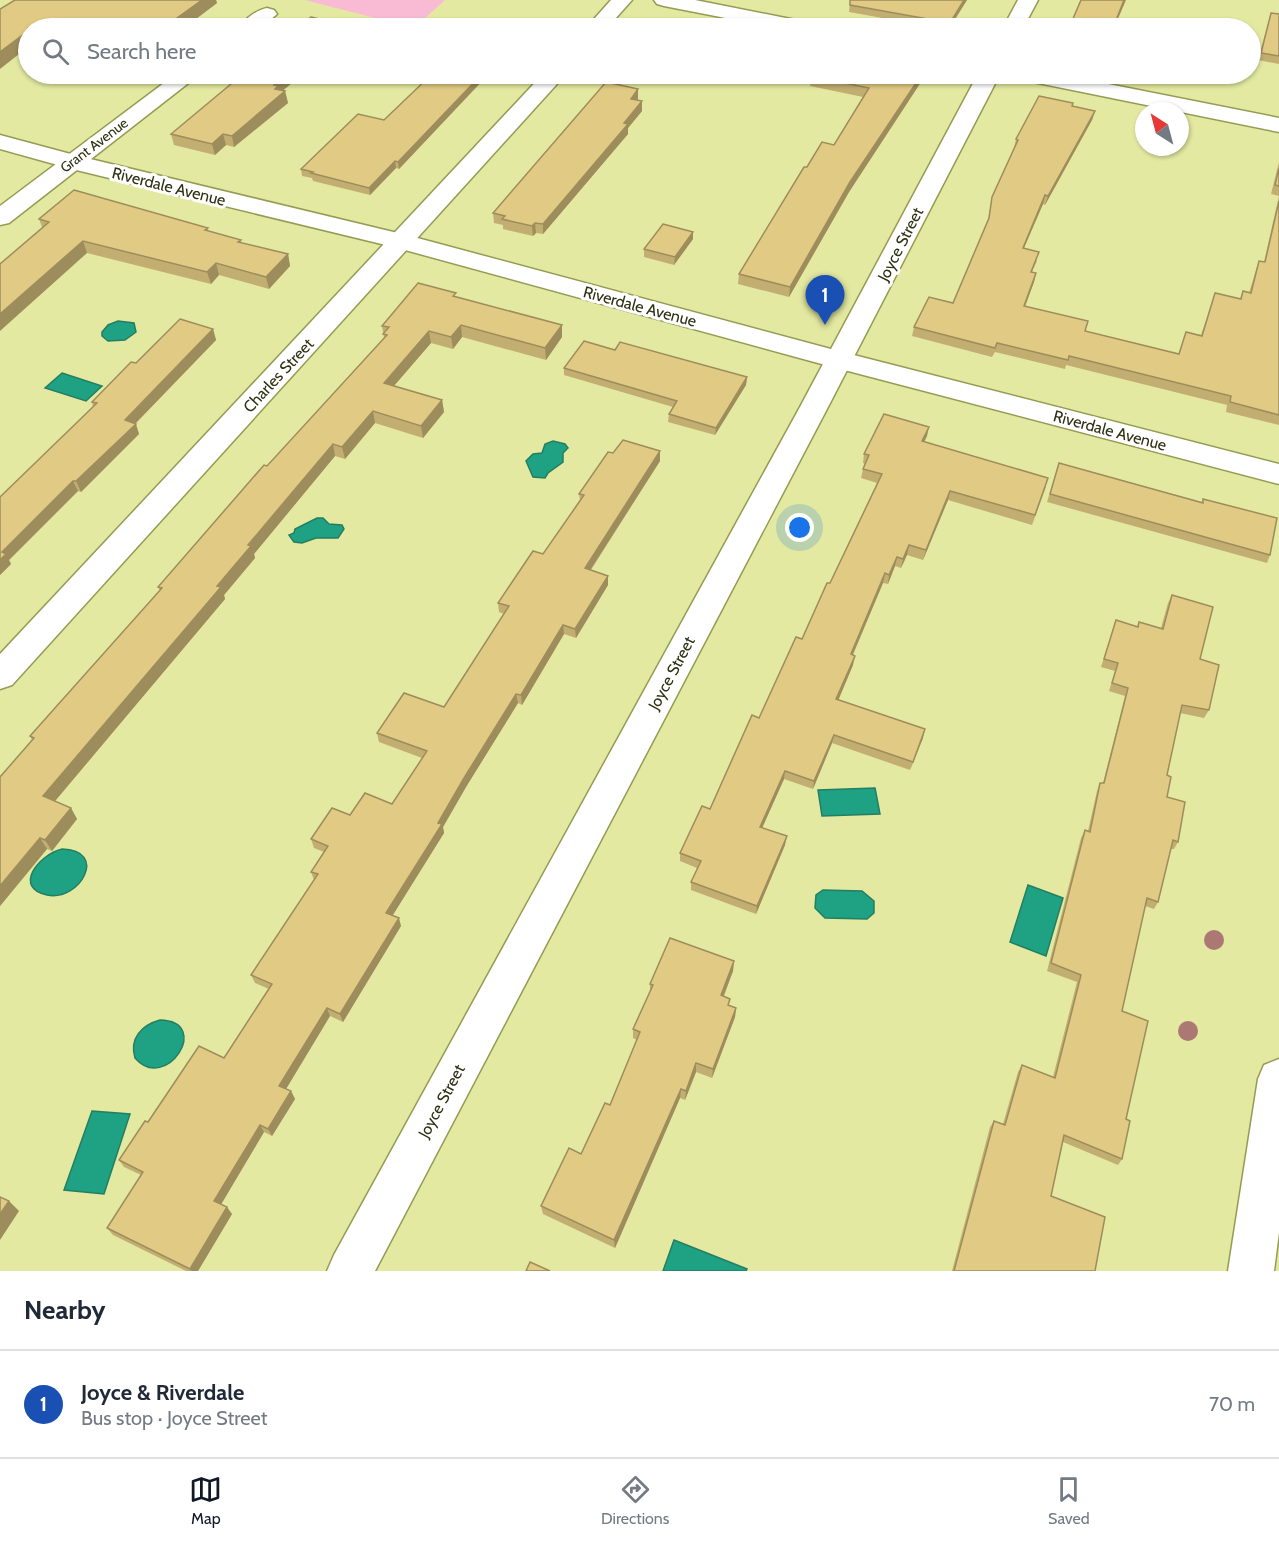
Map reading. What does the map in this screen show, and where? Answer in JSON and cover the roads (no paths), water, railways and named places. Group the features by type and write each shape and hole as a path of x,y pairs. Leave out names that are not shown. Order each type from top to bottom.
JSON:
{"street":[{"path":"605,18 622,0"},
{"path":"664,0 755,18"},
{"path":"1018,18 1028,0"},
{"path":"262,18 267,14"},
{"name":"Grant Avenue","path":"0,218 176,84"},
{"name":"Charles Street","path":"0,676 546,84"},
{"name":"Joyce Street","path":"350,1271 839,360 984,84"},
{"path":"1077,84 1279,125"},
{"name":"Riverdale Avenue","path":"0,142 72,162 401,241 839,360 1279,474"},
{"path":"1251,1271 1277,1104"}],"water":[{"path":"118,321 134,323 136,332 125,340 108,341 102,336 102,332 108,325"},
{"path":"62,373 102,386 86,401 45,388"},
{"path":"553,441 565,444 568,448 563,453 563,462 545,478 533,477 526,461 533,454 542,453 545,444"},
{"path":"317,518 323,518 329,524 342,525 344,529 338,538 316,538 302,543 294,542 289,535 294,533 295,529"},
{"path":"875,788 880,814 822,816 818,790"},
{"path":"62,849 76,852 84,858 87,866 79,884 59,895 47,895 37,891 30,879 33,872 45,858"},
{"path":"1028,885 1063,898 1046,956 1010,942"},
{"path":"823,890 862,891 874,901 874,913 867,919 825,918 815,908 816,895"},
{"path":"160,1020 175,1023 183,1031 184,1042 179,1053 171,1062 159,1067 147,1067 135,1058 134,1044 138,1033 148,1025"},
{"path":"92,1111 130,1114 104,1194 64,1190"},
{"path":"674,1240 747,1269 746,1271 663,1271"}],"place":[{"name":"Joyce & Riverdale","path":"825,325"}]}
